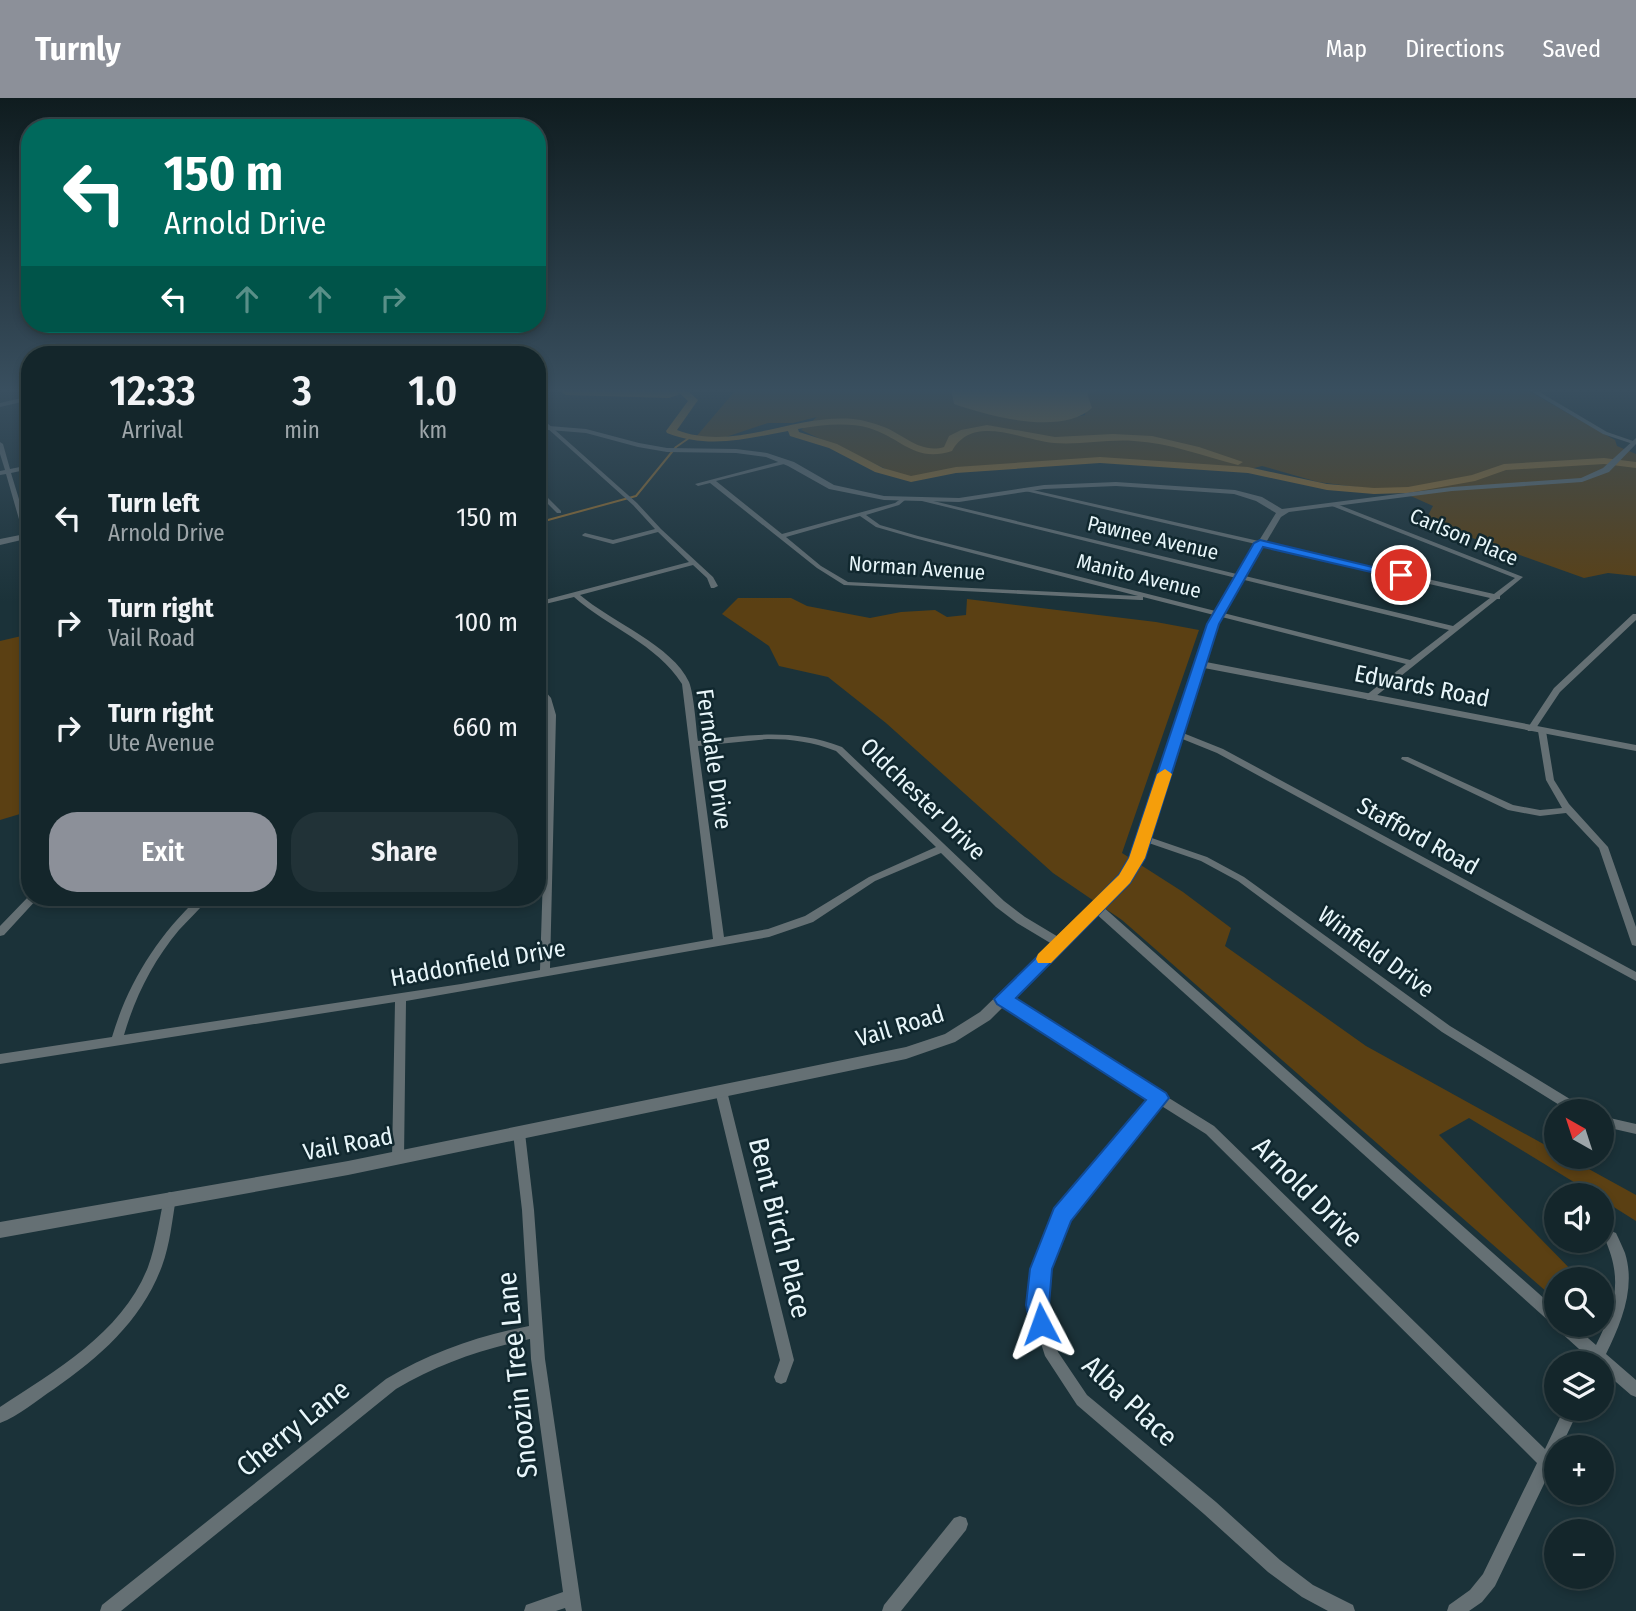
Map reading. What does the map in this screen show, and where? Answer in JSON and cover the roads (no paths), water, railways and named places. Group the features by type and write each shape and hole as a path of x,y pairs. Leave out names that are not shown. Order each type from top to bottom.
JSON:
{"street":[{"path":"588,461 692,563 710,577 714,586"},
{"path":"781,461 832,487 871,497 925,501 981,498 1024,490 1116,484 1230,491 1259,499 1281,512 1464,488 1573,482 1596,476 1616,461"},
{"path":"698,484 786,462"},
{"path":"4,472 21,517"},
{"name":"Norman Avenue","path":"712,481 839,581 851,585 1154,598"},
{"path":"1024,490 1497,597"},
{"path":"546,498 559,512"},
{"path":"781,536 897,505 902,500"},
{"name":"Pawnee Avenue","path":"925,501 1455,629"},
{"name":"Carlson Place","path":"1334,505 1520,577 1368,698"},
{"name":"Vail Road","path":"0,1230 398,1158 519,1133 929,1047 969,1028 1061,944 1125,879 1137,858 1213,624 1281,512"},
{"name":"Manito Avenue","path":"862,515 885,529 1411,663"},
{"path":"585,536 613,542 659,530"},
{"path":"0,542 21,538"},
{"path":"546,602 692,563"},
{"name":"Ferndale Drive","path":"575,594 596,614 656,650 677,670 686,684 719,942"},
{"path":"1636,616 1570,677 1547,703 1536,730 1549,780 1569,810 1603,847 1636,942"},
{"name":"Edwards Road","path":"1200,664 1636,748"},
{"path":"546,697 552,715 546,813"},
{"name":"Stafford Road","path":"1178,734 1197,739 1231,757 1636,977"},
{"name":"Oldchester Drive","path":"694,744 784,737 808,738 844,751 1006,909 1061,944"},
{"path":"1405,759 1511,808 1539,813 1569,810"},
{"path":"546,760 551,760"},
{"name":"Winfield Drive","path":"1143,838 1204,859 1241,879 1446,1030 1559,1099"},
{"name":"Haddonfield Drive","path":"0,1059 401,997 769,933 809,919 872,880 943,848"},
{"path":"0,932 25,906"},
{"path":"117,1041 128,1005 149,965 196,906"},
{"path":"543,906 545,973"},
{"path":"1097,908 1544,1307"},
{"path":"398,1158 401,997"},
{"name":"Arnold Drive","path":"1003,999 1210,1130 1544,1459"},
{"name":"Bent Birch Place","path":"720,1091 787,1360 781,1377"},
{"name":"Alba Place","path":"1159,1098 1062,1215 1038,1284 1038,1305 1046,1344 1067,1382 1082,1400 1212,1510 1283,1576 1310,1594 1348,1611"},
{"path":"1614,1124 1636,1129"},
{"name":"Snoozin Tree Lane","path":"519,1133 536,1331 573,1604"},
{"path":"0,1416 94,1350 128,1314 146,1286 158,1259 170,1198"},
{"path":"1600,1351 1623,1305 1627,1290 1624,1257 1614,1242"},
{"name":"Cherry Lane","path":"108,1611 391,1384 432,1361 463,1348 536,1331"},
{"path":"1574,1337 1588,1351"},
{"path":"1614,1374 1636,1390"},
{"path":"1455,1611 1476,1596 1489,1580 1544,1465"},
{"path":"890,1611 960,1524"},
{"path":"532,1611 573,1604"}],"waterway":[{"path":"546,521 636,496 665,461"},
{"path":"861,461 879,470 911,479 956,470 1091,461"},
{"path":"1109,461 1248,470 1327,487 1374,491 1408,490 1475,478 1504,467 1604,461 1636,465"},
{"path":"1234,461 1238,462"}]}
